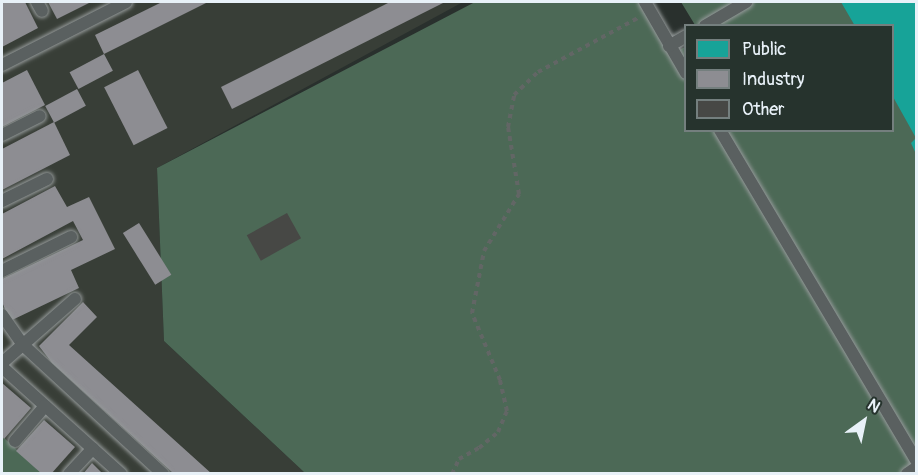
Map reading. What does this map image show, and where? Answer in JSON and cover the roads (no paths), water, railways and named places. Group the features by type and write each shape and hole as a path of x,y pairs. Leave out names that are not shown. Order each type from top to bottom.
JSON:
{"lane":[{"path":"2,65 126,2"},
{"path":"708,24 746,2"},
{"path":"648,7 684,70"},
{"path":"669,46 684,37"},
{"path":"2,135 40,116"},
{"path":"721,132 916,460"},
{"path":"2,201 47,179"},
{"path":"2,271 71,237"},
{"path":"75,299 22,344 3,369 121,474"},
{"path":"2,315 22,344 162,474"},
{"path":"15,441 45,406"},
{"path":"69,474 93,448"},
{"path":"908,474 916,468"}]}
